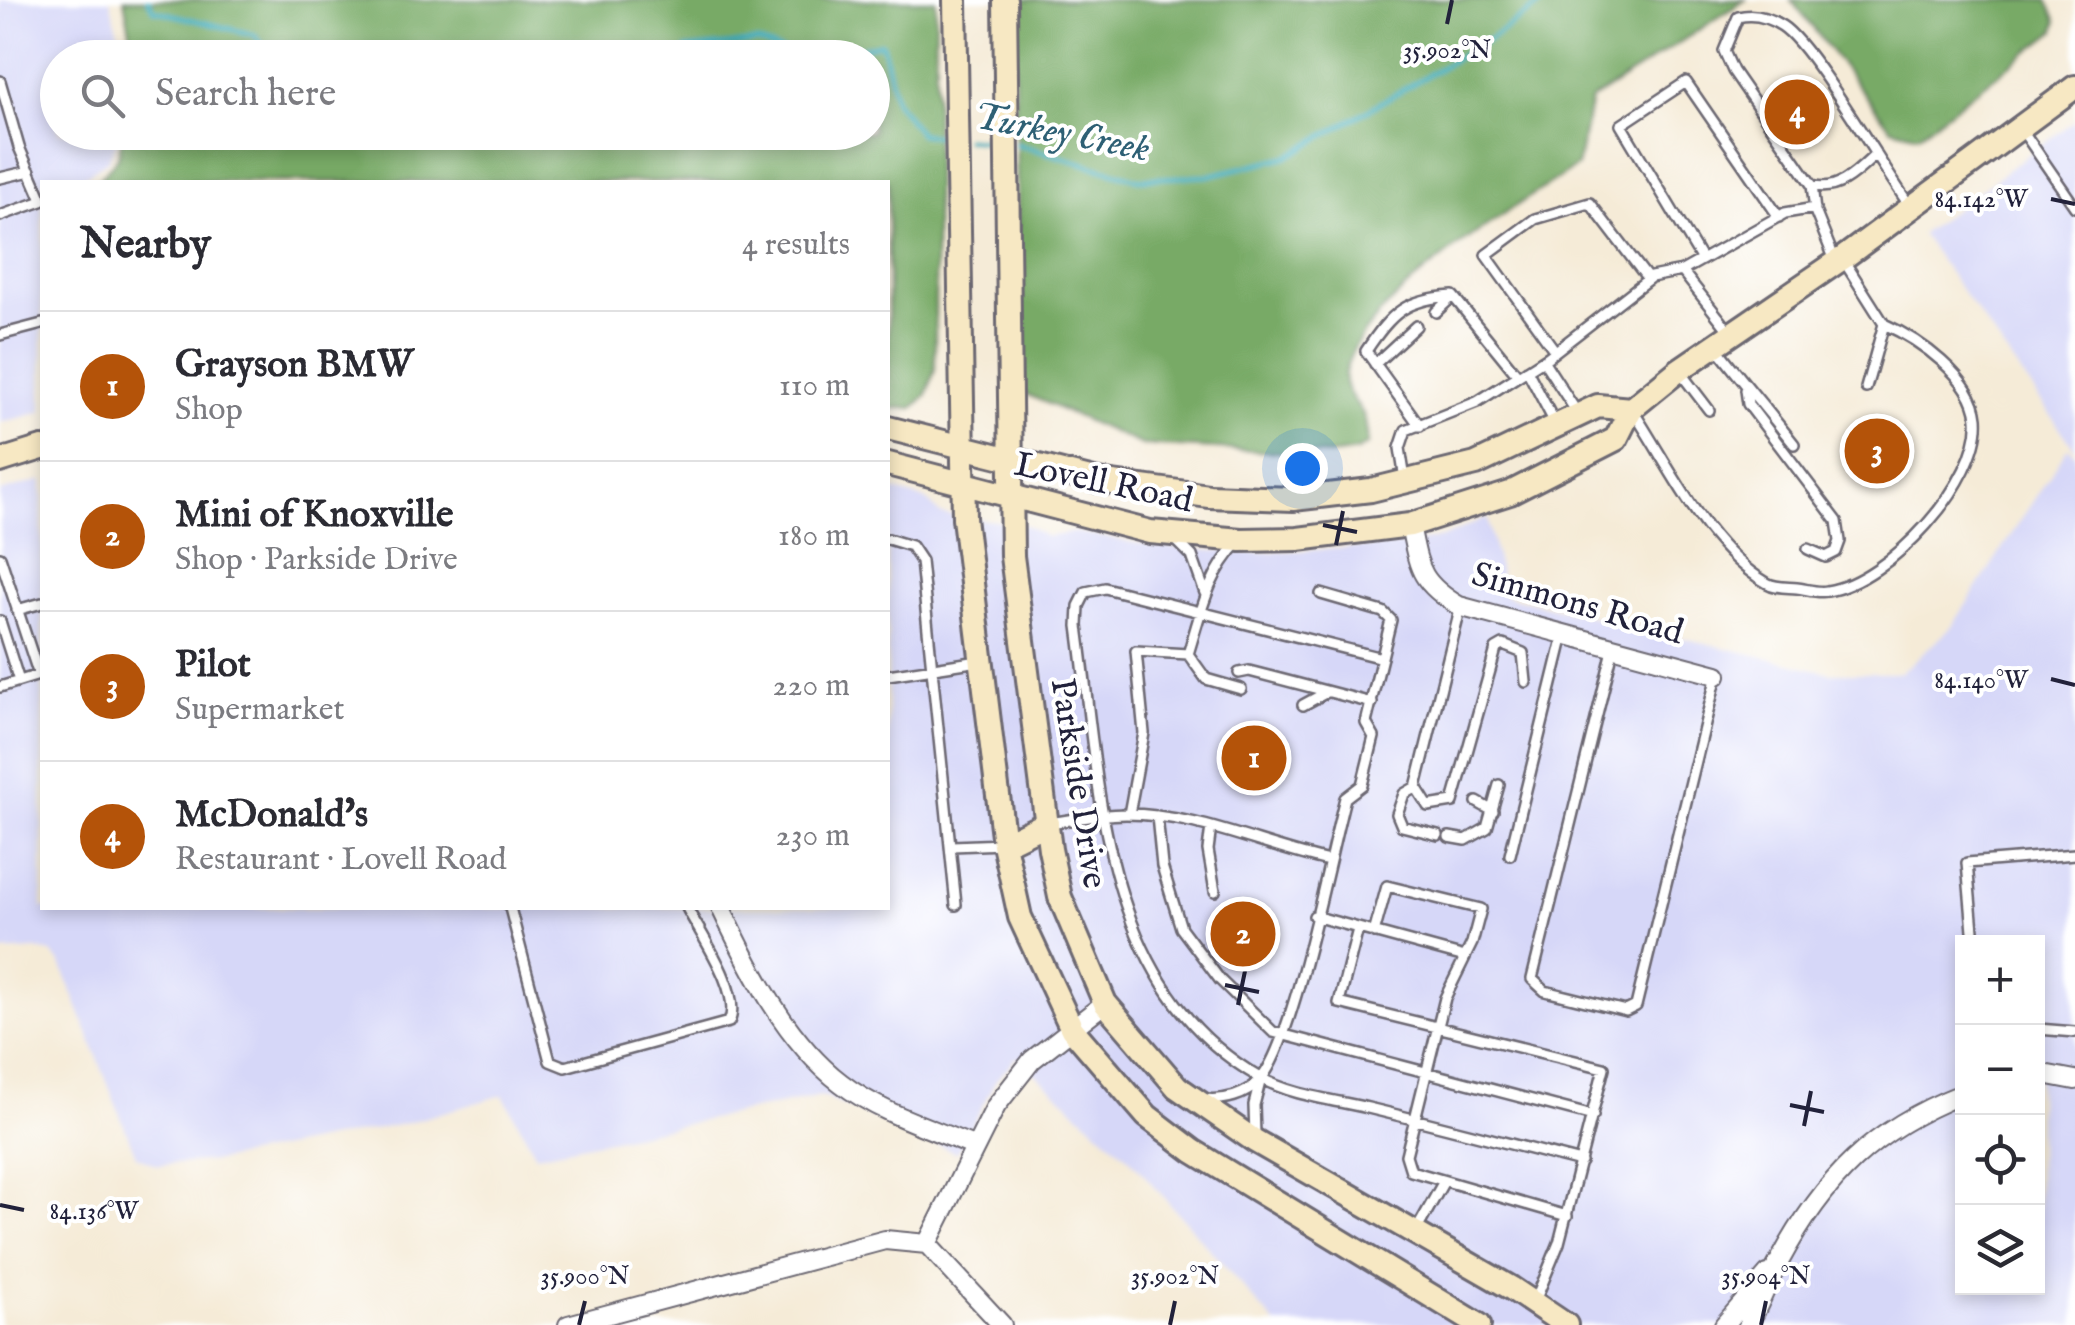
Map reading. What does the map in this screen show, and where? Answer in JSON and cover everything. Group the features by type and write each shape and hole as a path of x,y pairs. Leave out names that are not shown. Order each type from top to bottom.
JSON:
{"street":[{"path":"955,0 962,484 1004,844 1020,916 1072,1028 1147,1116 1193,1151 1479,1325"},
{"name":"Parkside Drive","path":"1005,0 1012,556 1060,897 1105,1003 1191,1096 1255,1140 1566,1325"},
{"name":"Lovell Road","path":"890,465 1010,498 1170,534 1241,540 1298,539 1410,524 1510,494 1616,439 1631,408 1679,370 1840,260 2075,87"},
{"name":"Lovell Road","path":"890,429 1111,484 1248,499 1330,496 1405,482 1476,464 1598,406 1631,408"},
{"path":"0,461 40,449"},
{"path":"1405,482 1410,524"},
{"name":"Simmons Road","path":"1410,524 1417,566 1432,590 1461,606 1717,675"},
{"path":"1004,844 1047,823"},
{"path":"723,910 766,992 802,1045 842,1084 972,1146"},
{"path":"927,1244 972,1146 1032,1060 1105,1003"},
{"path":"2045,1074 2075,1080"},
{"path":"1724,1325 1778,1262 1840,1169 1914,1112 1955,1097"},
{"path":"579,1324 885,1240 927,1244 1002,1325"},
{"path":"1748,1325 1778,1262"}],"lane":[{"path":"1631,408 1722,548 1771,586 1827,591 1882,567 1938,510 1973,458 1977,414 1953,372 1917,338 1884,324 1840,260 1815,208 1812,186 1724,51 1738,17 1752,14 1784,27 1807,52 1912,208"},
{"path":"0,81 40,195"},
{"path":"1702,260 1621,125 1686,82 1779,217"},
{"path":"2020,128 2075,207"},
{"path":"1812,186 1821,188 1846,181 1874,156"},
{"path":"0,178 30,171"},
{"path":"0,216 40,201"},
{"path":"1555,351 1486,255 1535,219 1590,203 1648,279"},
{"path":"1405,482 1402,440 1406,430 1477,402 1555,351 1648,279 1682,271 1779,217 1815,208"},
{"path":"1682,271 1723,340 1746,390 1748,404 1837,521 1840,541 1836,552 1826,556 1808,549"},
{"path":"1436,312 1453,296"},
{"path":"1420,426 1366,351 1383,326 1416,298 1453,296"},
{"path":"1453,296 1522,373 1557,428"},
{"path":"1866,388 1884,324"},
{"path":"0,336 40,325"},
{"path":"1375,364 1416,326"},
{"path":"1542,360 1579,416"},
{"path":"1679,370 1709,410"},
{"path":"1746,390 1758,398 1794,444"},
{"path":"1170,534 1192,556 1206,593"},
{"path":"890,540 911,546 922,561 956,905"},
{"path":"1188,654 1206,593 1222,562 1241,540"},
{"path":"0,557 39,676 0,687"},
{"path":"1382,658 1096,587 1078,606 1108,848 1137,943 1161,984 1216,1047 1261,1079 1581,1162"},
{"path":"1255,1140 1254,1105 1261,1079 1278,1054 1345,798 1362,786 1374,738 1366,724 1390,620 1383,612 1320,594"},
{"path":"18,610 40,604"},
{"path":"1461,606 1416,786 1404,794 1397,821 1443,836 1478,837 1488,828 1499,784"},
{"path":"0,621 20,681"},
{"path":"1510,855 1565,633"},
{"path":"1416,786 1428,806 1436,808 1453,802 1496,648 1503,645 1523,653 1526,682"},
{"path":"1614,646 1532,979 1545,991 1626,1011 1636,1006 1717,675"},
{"path":"1128,814 1144,733 1136,651 1188,654"},
{"path":"1188,654 1206,679 1241,690"},
{"path":"890,675 981,660"},
{"path":"1239,672 1372,704"},
{"path":"1303,705 1327,692"},
{"path":"1458,792 1493,811"},
{"path":"1047,823 1104,815 1157,816 1247,836 1264,846 1328,861"},
{"path":"1157,816 1162,866 1181,928 1220,980 1282,1037 1593,1116"},
{"path":"1210,827 1208,850 1215,890"},
{"path":"952,846 1004,844"},
{"path":"1973,935 1968,863 2075,854"},
{"path":"1374,933 1386,886 1481,909 1445,998 1406,1155 1408,1166 1416,1173 1566,1216"},
{"path":"511,910 550,1061 565,1067 729,1022 733,1013 730,988 688,910"},
{"path":"1314,916 1465,956"},
{"path":"1358,928 1339,1003 1604,1068 1566,1216 1534,1303"},
{"path":"2045,1030 2075,1032"},
{"path":"1191,1096 1226,1099 1261,1079"},
{"path":"1416,1233 1444,1181"}],"shaded area":[{"path":"0,0 110,0 120,40 40,40 40,150 113,150 108,160 82,180 40,180 40,413 0,423"},
{"path":"2075,120 2075,449 1921,234"},
{"path":"2068,447 2075,454 2075,1325 1276,1325 1132,1161 1017,1057 996,1080 957,1153 821,1096 536,1155 503,1095 403,1124 218,1161 157,1165 136,1156 61,964 51,953 36,950 0,952 0,492 40,481 40,910 890,910 890,490 927,500 940,514 1025,525 1047,537 1075,532 1158,547 1250,553 1391,546 1442,538 1487,517 1505,596 1831,673 1900,673 1951,628"}],"green space":[{"path":"124,0 936,0 935,369 927,395 913,408 890,408 890,180 99,180 119,150 890,150 890,40 132,40"},
{"path":"1013,0 1745,0 1591,100 1577,166 1443,257 1379,315 1356,345 1345,373 1348,390 1364,417 1368,444 1357,451 1330,455 1142,445 1021,392"},
{"path":"1791,0 2047,0 2057,21 2055,31 1918,135 1891,128"}],"waterway":[{"name":"Turkey Creek","path":"148,0 154,10 255,35 259,40"},
{"name":"Turkey Creek","path":"1016,144 1137,179 1207,176 1289,156 1493,37 1547,0"},
{"name":"Turkey Creek","path":"890,79 895,101 920,134 950,137"},
{"name":"Turkey Creek","path":"966,139 1000,142"}],"place":[{"name":"McDonald's","path":"1797,112"},
{"name":"Pilot","path":"1877,451"},
{"name":"Grayson BMW","path":"1254,758"},
{"name":"Mini of Knoxville","path":"1243,934"}]}
